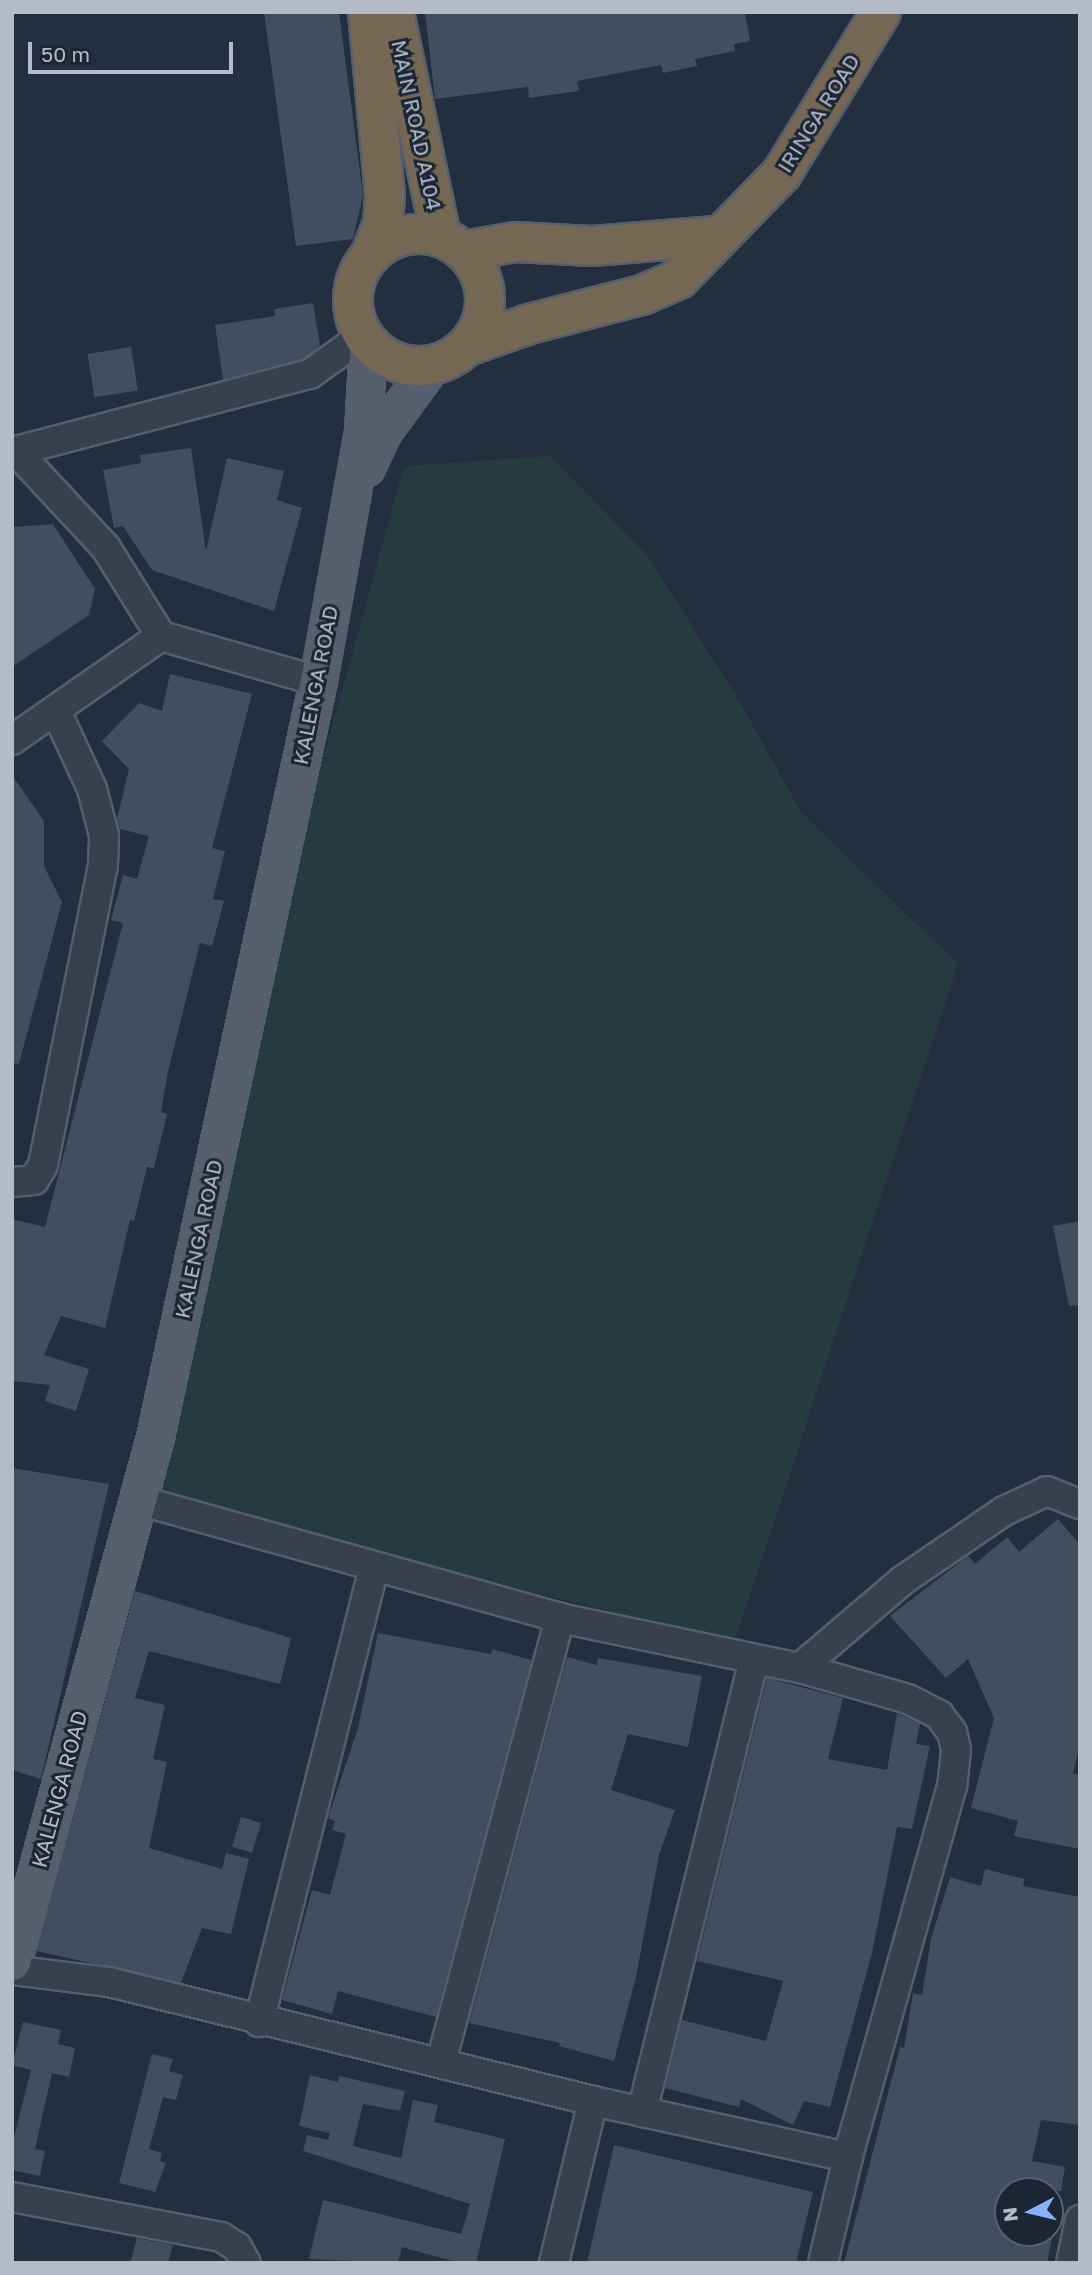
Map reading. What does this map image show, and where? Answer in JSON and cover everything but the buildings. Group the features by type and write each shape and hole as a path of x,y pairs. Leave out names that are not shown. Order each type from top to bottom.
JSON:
{"highway":[{"name":"MAIN ROAD A104","path":"368,12 385,195 383,223 371,254"},
{"name":"MAIN ROAD A104","path":"394,12 452,244"},
{"name":"IRINGA ROAD","path":"467,346 529,324 642,295 679,279 716,236 782,173 881,12"},
{"path":"452,244 479,272 485,298 480,324 467,346 445,361 419,367 394,361 366,338 352,301 357,275 371,254 402,236 452,244 515,242 593,246 716,236"}],"main road":[{"name":"KALENGA ROAD","path":"12,1962 138,1500 318,681 346,508 363,431 366,338"},
{"name":"KALENGA ROAD","path":"346,508 383,431 432,364"}],"street":[{"path":"318,681 161,636 106,548 14,452 310,374 366,338"},
{"path":"12,740 161,636"},
{"path":"12,1182 34,1180 43,1165 103,866 104,835 92,789 56,711"},
{"path":"800,1668 903,1580 1004,1511 1047,1491 1080,1504"},
{"path":"138,1500 560,1618 754,1661 800,1668 908,1699 939,1715 952,1732 956,1750 952,1786 848,2157 823,2263"},
{"path":"260,2022 374,1567"},
{"path":"441,2062 560,1618"},
{"path":"642,2112 754,1661"},
{"path":"12,1970 109,1982 260,2022 441,2062 593,2101 848,2157"},
{"path":"554,2263 593,2101"},
{"path":"12,2197 221,2237 237,2247 246,2263"},
{"path":"1071,2263 1080,2220"}],"green space":[{"path":"550,456 648,556 740,702 801,812 958,964 734,1643 122,1488 404,466"}]}
